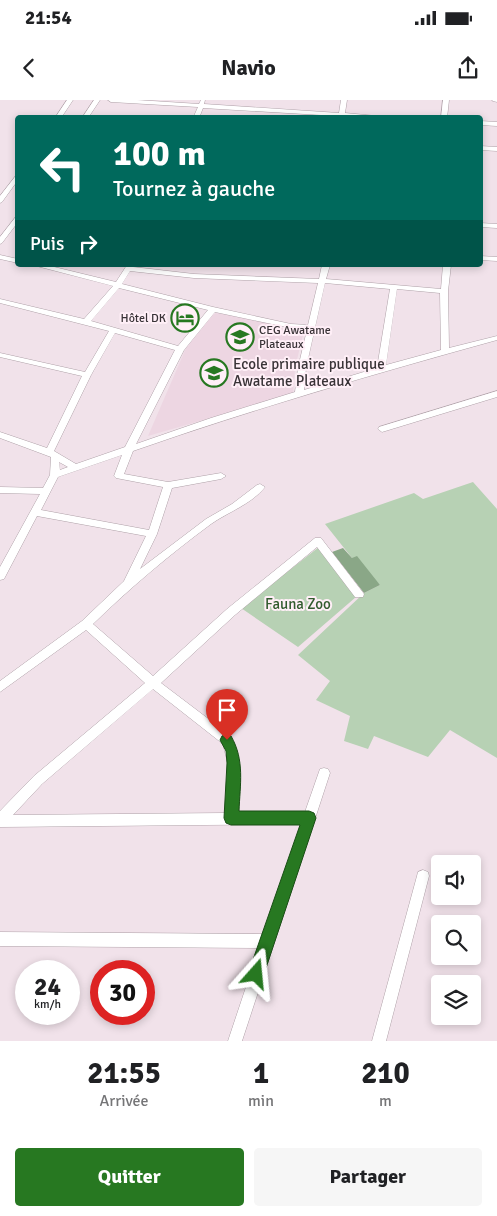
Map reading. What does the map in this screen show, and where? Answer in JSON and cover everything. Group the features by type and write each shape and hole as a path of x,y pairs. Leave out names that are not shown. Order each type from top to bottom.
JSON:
{"street":[{"path":"60,115 70,100"},
{"path":"87,115 97,100"},
{"path":"111,100 202,103 329,115"},
{"path":"247,108 250,100"},
{"path":"341,115 344,100"},
{"path":"444,115 446,100"},
{"path":"197,115 202,103"},
{"path":"483,123 497,124"},
{"path":"483,148 497,149"},
{"path":"0,201 15,179"},
{"path":"483,225 497,226"},
{"path":"0,242 14,227"},
{"path":"0,257 15,260"},
{"path":"483,258 497,259"},
{"path":"52,267 117,286 213,309 291,326 310,328"},
{"path":"86,322 117,286 130,267 202,276 323,281 444,291"},
{"path":"299,395 310,328 326,267"},
{"path":"446,352 444,291 447,267"},
{"path":"381,369 394,287"},
{"path":"0,301 86,322 180,349"},
{"path":"213,309 180,349 129,449 119,476 168,486 221,476"},
{"path":"0,576 55,475 52,454 87,375 113,330"},
{"path":"55,475 129,449 381,369 497,338"},
{"path":"0,355 87,375"},
{"path":"382,429 497,394"},
{"path":"1,434 52,454 74,467"},
{"path":"128,584 152,534 168,486"},
{"path":"0,687 86,624 128,584 209,521 235,506 260,487"},
{"path":"0,490 46,491"},
{"path":"35,512 152,534"},
{"path":"0,820 38,780 153,683 237,607 318,541 359,594"},
{"path":"0,553 11,554"},
{"path":"86,624 153,683 227,740 232,750 234,763 231,818"},
{"path":"234,1041 324,773"},
{"path":"0,820 309,818"},
{"path":"379,1041 423,876"},
{"path":"0,939 267,941"}],"shaded area":[{"path":"217,313 257,320 303,335 295,368 293,394 148,436 186,348 213,314"},
{"path":"343,548 352,558 357,556 380,585 364,593 332,552"}],"green space":[{"path":"473,482 497,509 497,758 450,730 428,757 374,736 368,749 344,741 350,716 316,700 330,681 298,655 364,593 380,585 352,558 325,524 414,493 423,499"},
{"name":"Fauna Zoo","path":"319,547 356,597 298,647 241,608"}],"place":[{"name":"Hôtel DK","path":"185,318"},
{"name":"CEG Awatame Plateaux","path":"240,337"},
{"name":"Ecole primaire publique Awatame Plateaux","path":"214,373"}],"route":[{"path":"227,740 232,750 234,763 231,818 309,818 256,974"}]}
